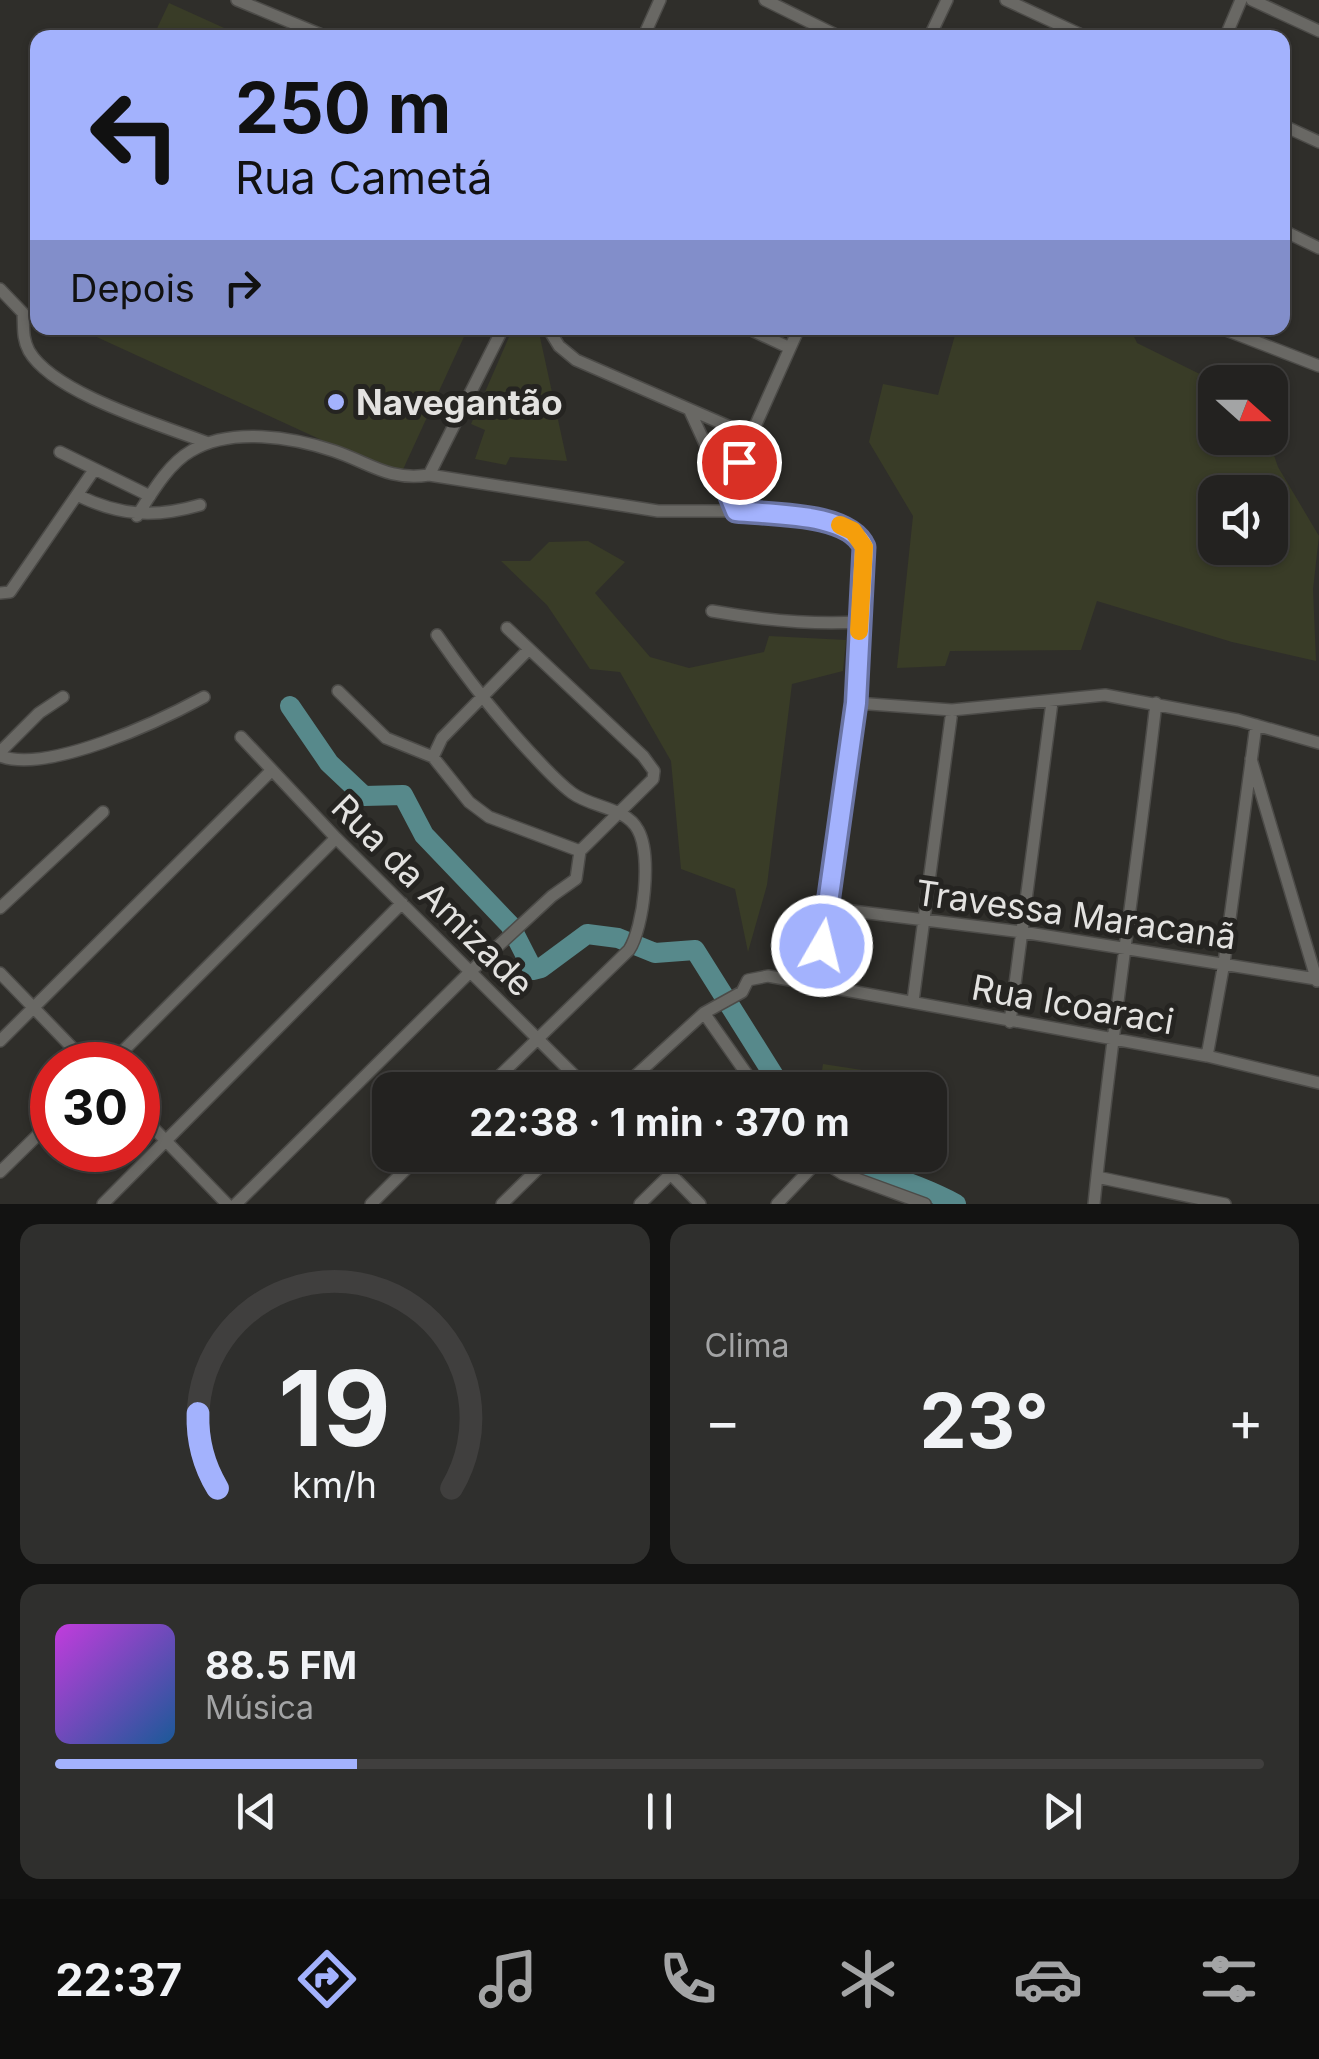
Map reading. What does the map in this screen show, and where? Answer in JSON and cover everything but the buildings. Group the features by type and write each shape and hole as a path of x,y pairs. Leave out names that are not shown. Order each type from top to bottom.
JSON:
{"street":[{"path":"237,0 310,30"},
{"path":"647,30 660,0"},
{"path":"765,0 826,30"},
{"path":"932,30 947,0"},
{"path":"1006,0 1071,30"},
{"path":"1228,30 1241,0"},
{"path":"1252,0 1319,31"},
{"path":"1290,129 1319,142"},
{"path":"1290,234 1319,248"},
{"path":"0,289 23,313 23,338 30,354 52,376 117,408 208,443"},
{"path":"428,475 499,335"},
{"path":"553,335 576,360 750,436"},
{"path":"762,335 790,348"},
{"path":"727,489 796,335"},
{"path":"1239,335 1319,366"},
{"path":"690,411 736,511"},
{"path":"137,516 181,458 208,443 243,437 333,450 395,477 428,475 658,511 736,511 825,521 853,531 864,547 856,703 816,985"},
{"path":"60,452 150,496"},
{"path":"3,594 79,496 94,470"},
{"path":"79,496 137,516 200,504"},
{"path":"712,611 816,624 859,622"},
{"path":"236,1204 514,931 576,880 580,852 652,779 654,771 643,756 507,628"},
{"path":"437,635 480,697 559,782 580,798 620,814 636,826 642,838 645,894 632,945 504,1072"},
{"path":"433,757 442,738 529,650"},
{"path":"338,692 386,738 433,757 469,802 489,817 580,852"},
{"path":"856,703 952,710 1105,695 1256,725 1319,744"},
{"path":"62,696 38,713 0,754 21,762 50,758 165,719 204,697"},
{"path":"1010,1022 1052,702"},
{"path":"1094,1204 1111,1038 1156,703"},
{"path":"913,1001 952,710"},
{"path":"1208,1056 1256,725"},
{"name":"Rua da Amizade","path":"241,737 336,838 571,1072"},
{"path":"1250,755 1318,982"},
{"path":"0,1041 271,772"},
{"path":"0,908 103,812"},
{"path":"132,1042 336,838"},
{"path":"103,1204 402,903"},
{"name":"Travessa Maracanã","path":"828,908 1022,932 1224,963 1318,982"},
{"path":"0,973 68,1042"},
{"name":"Rua Icoaraci","path":"704,1013 736,996 748,980 758,976 780,977 1208,1056 1319,1084"},
{"path":"640,1072 704,1013 745,1072"},
{"path":"160,1134 227,1204"},
{"path":"0,1172 30,1143"},
{"path":"371,1204 403,1172"},
{"path":"502,1204 535,1172"},
{"path":"777,1204 804,1172"},
{"path":"849,1172 925,1204"},
{"path":"640,1204 670,1174 700,1204"},
{"path":"1097,1178 1225,1204"}],"green space":[{"path":"169,3 229,30 156,30"},
{"name":"Navegantão","path":"92,335 465,335 400,476"},
{"path":"510,335 540,335 567,461 510,457 506,465 475,459 485,430 471,424"},
{"path":"955,335 1133,335 1137,343 1198,373 1198,455 1274,455 1283,475 1198,475 1198,565 1288,565 1288,484 1319,536 1313,589 1316,661 1232,642 1097,601 1081,650 950,651 945,666 897,668 913,516 869,442 883,384 938,395"},
{"path":"588,541 625,562 595,593 650,657 689,668 764,652 769,636 846,640 843,671 792,684 767,885 748,952 735,889 681,869 671,761 620,672 590,669 547,605 501,561 530,561 549,542"},
{"path":"823,1064 875,1072 822,1072"}],"waterway":[{"path":"290,706 329,763 364,796 403,795 424,835 510,925 533,970 587,934 618,938 655,953 695,950 772,1072"},
{"path":"879,1172 956,1204"}],"slow traffic":[{"path":"840,525 853,531 864,547 859,631"}],"place":[{"name":"Navegantão","path":"336,402"}],"route":[{"path":"739,462 727,489 736,511 825,521 853,531 864,547 856,703 822,946"}]}
